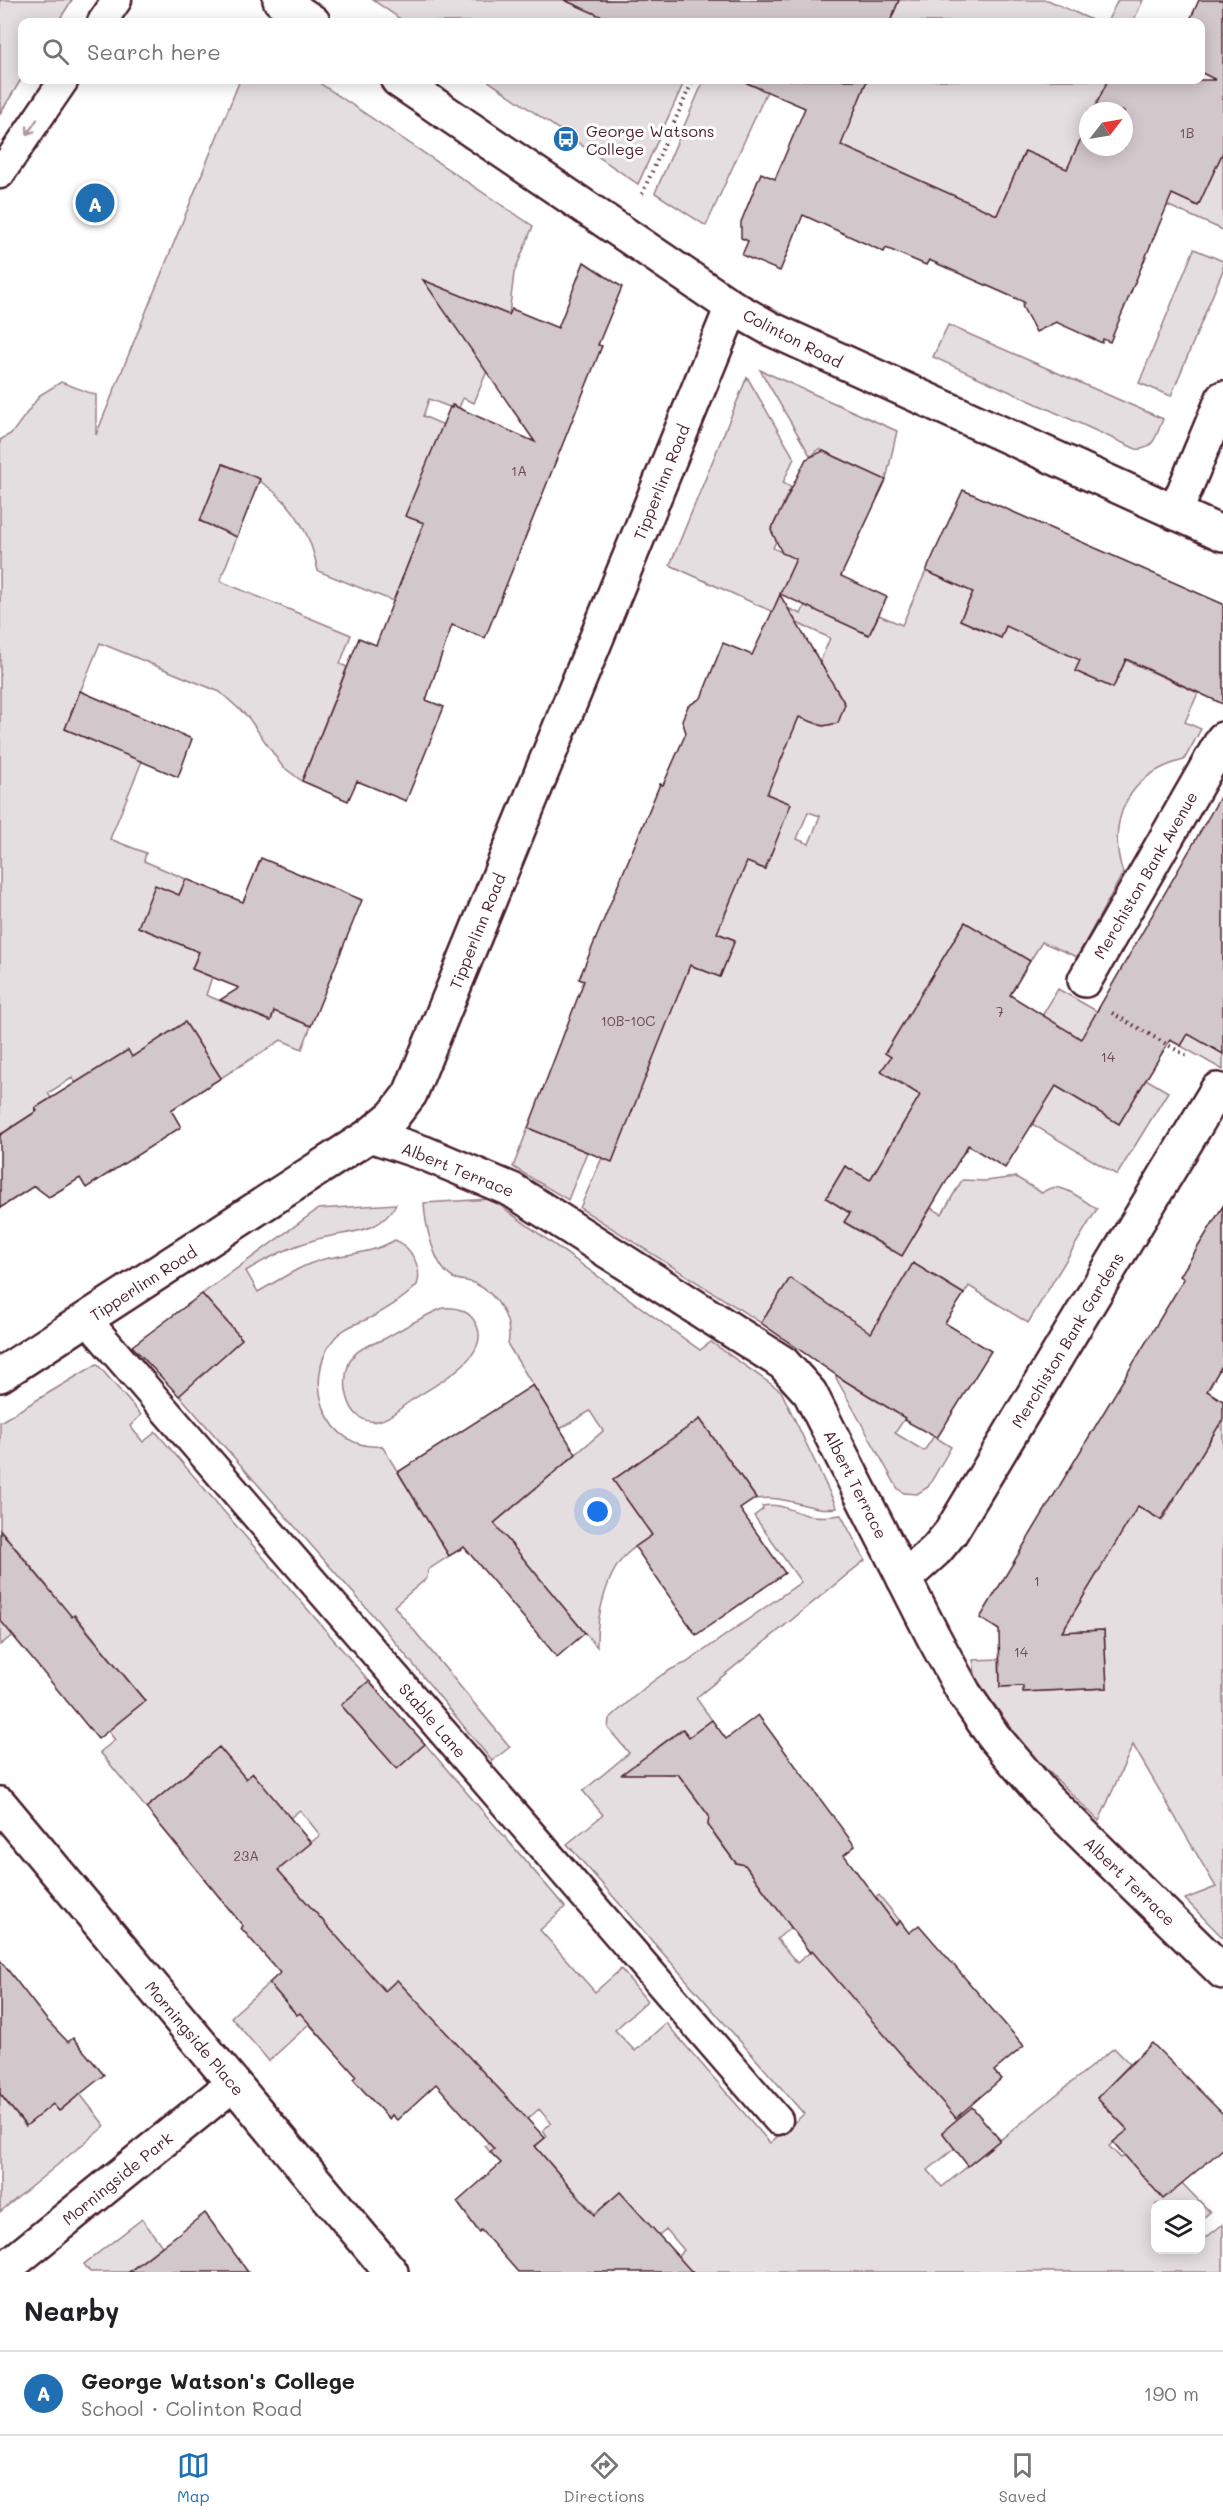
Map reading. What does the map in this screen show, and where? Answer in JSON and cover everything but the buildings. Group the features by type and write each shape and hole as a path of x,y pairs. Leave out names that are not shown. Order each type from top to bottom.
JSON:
{"street":[{"path":"280,0 307,18"},
{"name":"Colinton Road","path":"404,84 732,307 807,347 1223,534"},
{"name":"Tipperlinn Road","path":"0,1375 370,1135 393,1116 410,1094 732,307"},
{"path":"1175,513 1223,398"},
{"name":"Merchiston Bank Avenue","path":"1085,980 1223,739"},
{"name":"Merchiston Bank Gardens","path":"904,1579 928,1558 951,1532 1216,1090"},
{"name":"Albert Terrace","path":"370,1135 424,1153 512,1190 783,1362 810,1393 964,1693 994,1737 1045,1797 1223,1972"},
{"name":"Morningside Place","path":"0,1804 391,2272"},
{"name":"Morningside Park","path":"1,2272 233,2084"}],"lane":[{"path":"105,18 117,0"},
{"path":"0,174 61,84"},
{"name":"Stable Lane","path":"87,1320 778,2120"}],"path":[{"path":"659,154 691,84"},
{"path":"1085,980 1078,993 1208,1068 1216,1090"}],"shaded area":[{"path":"0,0 72,0 61,18 18,18 18,84 0,114"},
{"path":"373,0 609,0 601,18 399,18"},
{"path":"899,0 1048,0 1087,18 892,18"},
{"path":"1118,0 1143,0 1135,18 1109,18"},
{"path":"238,84 321,84 533,226 514,273 509,315 470,299 458,303 497,346 474,403 463,398 459,408 453,405 452,408 429,399 423,416 444,425 492,479 431,454 406,515 424,523 393,601 318,571 306,533 286,503 259,480 223,464 200,521 237,537 220,581 351,635 340,664 347,667 302,781 282,766 248,717 220,692 100,643 65,729 142,761 110,839 146,853 144,861 186,879 179,895 139,927 199,952 192,968 212,977 206,995 270,1021 274,1011 311,1026 302,1049 281,1040 221,1078 185,1023 132,1057 128,1050 76,1083 72,1078 48,1093 51,1098 36,1109 37,1111 0,1135 0,440 12,433 40,395 61,382 96,395 96,435"},
{"path":"493,84 683,84 638,184"},
{"path":"702,84 750,84 767,91 706,226 655,193"},
{"path":"865,84 1129,84 1121,102 1079,102 1079,156 1097,156 1096,159 1198,206 1223,152 1223,230 1088,170 1062,230 1053,163 1025,151 997,215 834,161"},
{"path":"1194,249 1223,261 1223,270 1171,396 1139,383"},
{"path":"948,325 1163,419 1157,435 1147,447 1136,449 933,357"},
{"path":"760,370 897,431 886,480 819,449 811,457"},
{"path":"747,377 794,458 783,483 791,487 783,503 792,506 786,514 777,517 771,530 777,539 773,548 796,559 776,603 801,614 805,605 869,635 879,615 902,625 926,571 973,592 960,620 1001,638 1013,610 1088,643 1076,671 1113,688 1126,660 1198,693 1185,722 1201,729 1184,760 1148,776 1126,802 1117,835 1118,854 1123,873 1077,957 1042,942 1030,961 965,922 885,1053 891,1057 882,1072 928,1100 969,1146 964,1153 906,1119 870,1180 845,1166 826,1198 850,1213 845,1223 892,1251 902,1234 912,1239 931,1208 942,1214 962,1180 986,1181 1016,1177 1042,1193 1049,1189 1063,1189 1097,1209 1028,1323 969,1286 964,1294 935,1276 907,1321 842,1379 905,1418 895,1433 924,1451 934,1436 951,1447 928,1487 917,1494 904,1493 898,1489 836,1378 827,1303 790,1279 761,1323 580,1208 687,964 720,977 735,940 715,932 707,914 723,920 730,902 732,855 764,869 773,849 740,835 799,717 823,726 837,723 845,704 837,690 761,659 817,669 830,638 670,565","holes":["808,812 820,816 809,844 797,839"]},
{"path":"1058,989 1116,1022 1042,1078 1119,1124 1146,1079 1168,1092 1117,1175 992,1100"},
{"path":"1189,1031 1223,1054 1223,1070 1181,1046"},
{"path":"528,1128 587,1152 568,1200 513,1167"},
{"path":"491,1199 700,1350 711,1342 781,1391 837,1508 816,1508 778,1499 757,1499 700,1419 613,1480 652,1535 629,1552 614,1571 604,1596 598,1623 597,1647 562,1606 470,1544 603,1431 590,1411 560,1429 508,1345 506,1318 497,1302 476,1284 453,1278 440,1264 435,1254 428,1232 424,1203"},
{"path":"396,1204 389,1215 370,1227 305,1243 279,1253 246,1271 258,1292 307,1265 324,1259 369,1251 395,1240 411,1253 417,1265 417,1285 398,1302 337,1335 324,1357 320,1375 320,1393 325,1411 334,1426 346,1438 363,1445 382,1446 449,1556 428,1570 427,1578 394,1606 510,1747 492,1761 377,1620 179,1395 242,1339 202,1294 318,1209"},
{"path":"443,1308 461,1310 475,1322 479,1335 477,1347 469,1358 446,1379 387,1418 367,1421 358,1416 348,1398 346,1386 346,1375 354,1355 365,1347"},
{"path":"97,1364 141,1415 130,1426 143,1442 156,1432 369,1681 341,1705 397,1768 425,1744 565,1907 540,1930 595,1992 621,1969 647,2001 615,2030 635,2051 666,2023 770,2143 804,2114 567,1844 603,1815 583,1791 629,1753 608,1728 609,1719 655,1679 686,1663 801,1582 754,1516 763,1509 762,1506 778,1506 813,1516 841,1515 865,1560 696,1698 712,1720 689,1737 682,1729 658,1747 655,1759 665,1774 678,1774 709,1816 708,1825 722,1845 736,1863 745,1865 775,1906 826,1868 856,1872 777,1939 797,1963 879,1895 900,1921 882,1937 953,2107 961,2116 955,2148 928,2170 942,2187 1114,2048 1130,2064 1097,2098 1128,2130 1109,2146 1121,2158 1141,2141 1198,2200 1151,2200 1151,2254 1205,2254 1205,2238 1223,2224 1223,2272 680,2272 672,2262 684,2250 666,2229 615,2272 634,2208 620,2192 595,2214 535,2147 547,2136 543,2130 551,2123 539,2109 490,2152 485,2146 489,2143 466,2056 397,1980 327,2044 309,2024 269,2061 231,2017 269,1983 297,2015 358,1961 270,1877 320,1835 300,1810 290,1818 253,1774 246,1779 219,1747 146,1808 100,1752 115,1740 108,1731 145,1701 75,1615 27,1653 13,1635 0,1645 0,1624 47,1586 0,1529 0,1422"},
{"path":"1195,1412 1219,1427 1223,1420 1223,1938 1185,1899 1216,1887 1133,1745 1099,1821 1027,1750 976,1679 973,1660 999,1659 1000,1687 1023,1686 1024,1692 1107,1688 1104,1630 1021,1634 1138,1506 1162,1521 1175,1499 1151,1484 1189,1474 1201,1455"},
{"path":"0,2094 25,2126 53,2104 60,2111 80,2094 105,2126 0,2212"},
{"path":"1205,2207 1210,2212 1205,2216"},
{"path":"142,2219 162,2246 132,2269 133,2272 90,2272 84,2264"}],"place":[{"name":"George Watsons College","path":"566,139"},
{"name":"George Watson's College","path":"95,203"}]}
